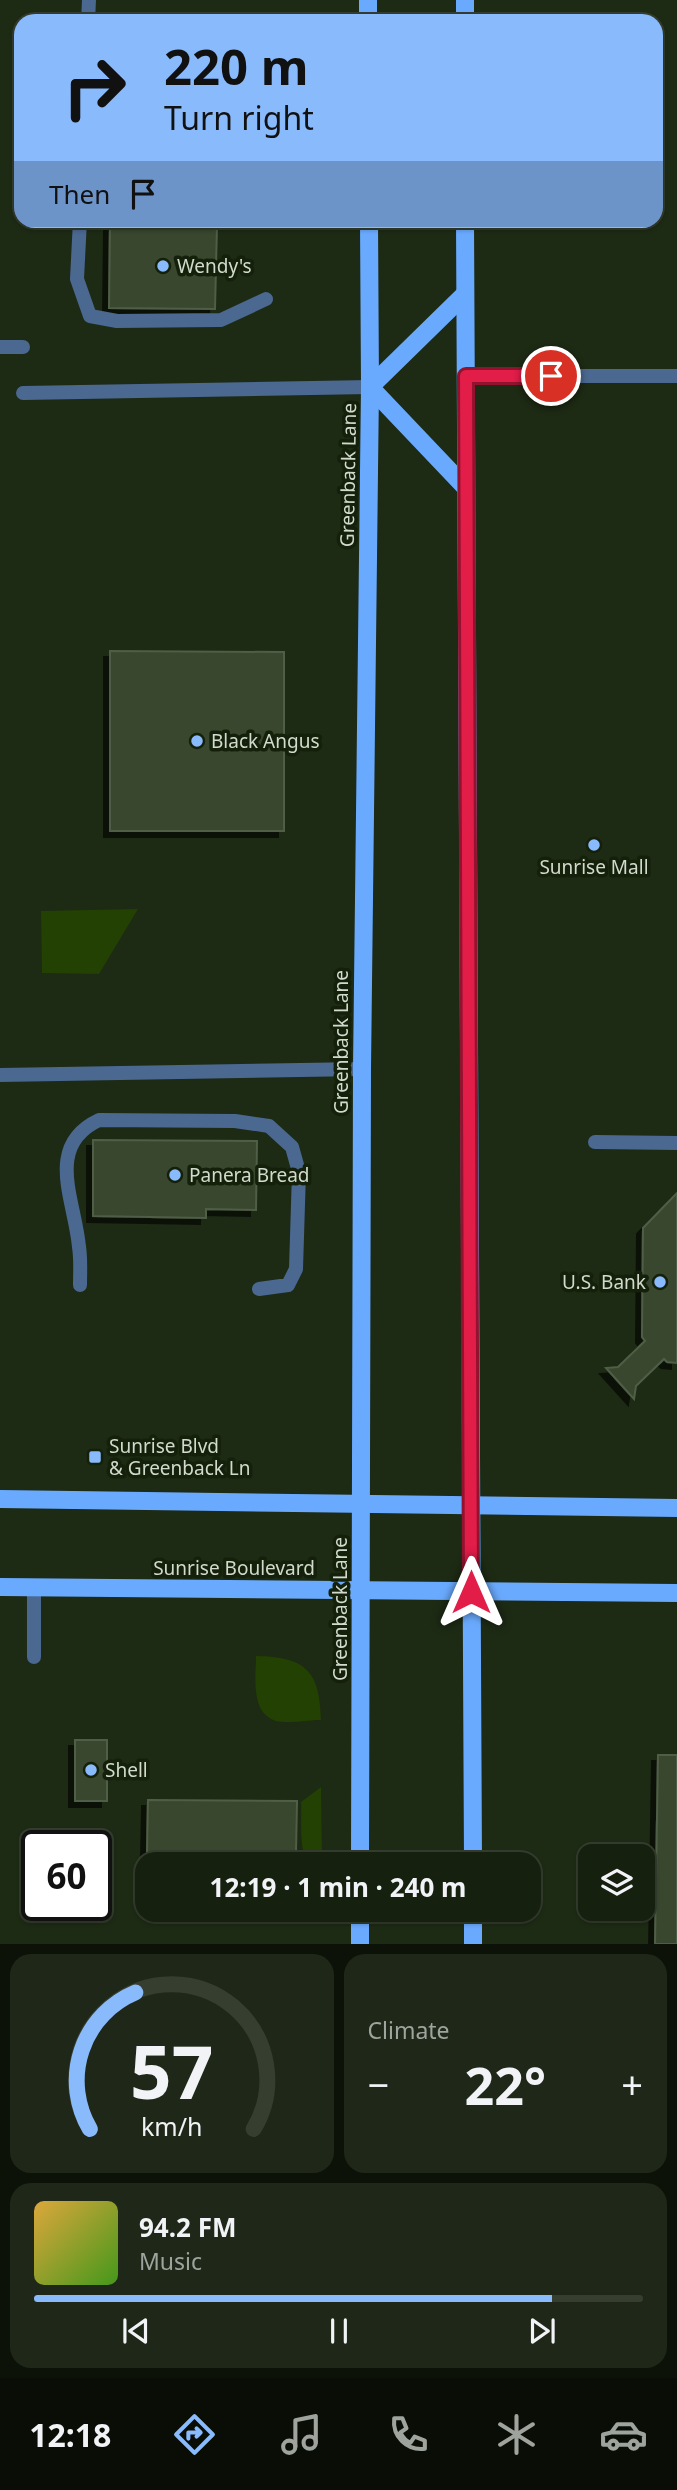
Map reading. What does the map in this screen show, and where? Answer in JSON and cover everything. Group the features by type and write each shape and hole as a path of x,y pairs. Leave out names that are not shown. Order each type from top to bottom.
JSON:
{"main road":[{"name":"Greenback Lane","path":"360,1852 362,1069 370,387 369,228"},
{"path":"465,228 473,1852"},
{"path":"465,294 370,387 466,488"},
{"path":"0,1499 677,1508"},
{"name":"Sunrise Boulevard","path":"0,1587 677,1593"},
{"path":"360,1922 360,1944"},
{"path":"473,1922 473,1944"}],"lane":[{"path":"80,228 77,279 90,316 117,321 221,320 267,299"},
{"path":"0,346 23,347"},
{"path":"466,376 677,376"},
{"path":"23,393 370,387"},
{"path":"0,1075 362,1069"},
{"path":"80,1285 80,1247 65,1164 72,1141 84,1126 99,1120 221,1121 269,1126 292,1147 299,1172 296,1269 288,1285 259,1289"},
{"path":"595,1142 677,1143"},
{"path":"34,1587 34,1657"}],"green space":[{"path":"138,909 99,974 42,973 41,911"},
{"path":"256,1656 287,1659 306,1670 317,1689 321,1720 281,1722 268,1717 258,1702 256,1693"},
{"path":"321,1787 322,1852 304,1852 301,1802"}],"building":[{"name":"Wendy's","path":"110,228 217,228 215,309 109,308"},
{"name":"Black Angus","path":"110,651 284,652 284,831 110,831"},
{"name":"Panera Bread","path":"93,1140 257,1141 256,1210 206,1209 206,1218 93,1216"},
{"name":"U.S. Bank","path":"677,1193 677,1363 664,1359 636,1386 634,1399 606,1368 618,1367 645,1341 642,1337 643,1228"},
{"name":"Shell","path":"75,1740 107,1740 107,1801 75,1801"},
{"path":"658,1755 677,1755 677,1944 655,1944"},
{"name":"Shell","path":"148,1800 297,1801 296,1852 147,1852"}],"place":[{"name":"Wendy's","path":"163,266"},
{"name":"Black Angus","path":"197,741"},
{"name":"Sunrise Mall","path":"594,845"},
{"name":"Panera Bread","path":"175,1175"},
{"name":"U.S. Bank","path":"660,1282"},
{"name":"Sunrise Blvd & Greenback Ln","path":"95,1457"},
{"name":"Shell","path":"91,1770"}],"route":[{"path":"471,1592 466,376 551,376"}]}
